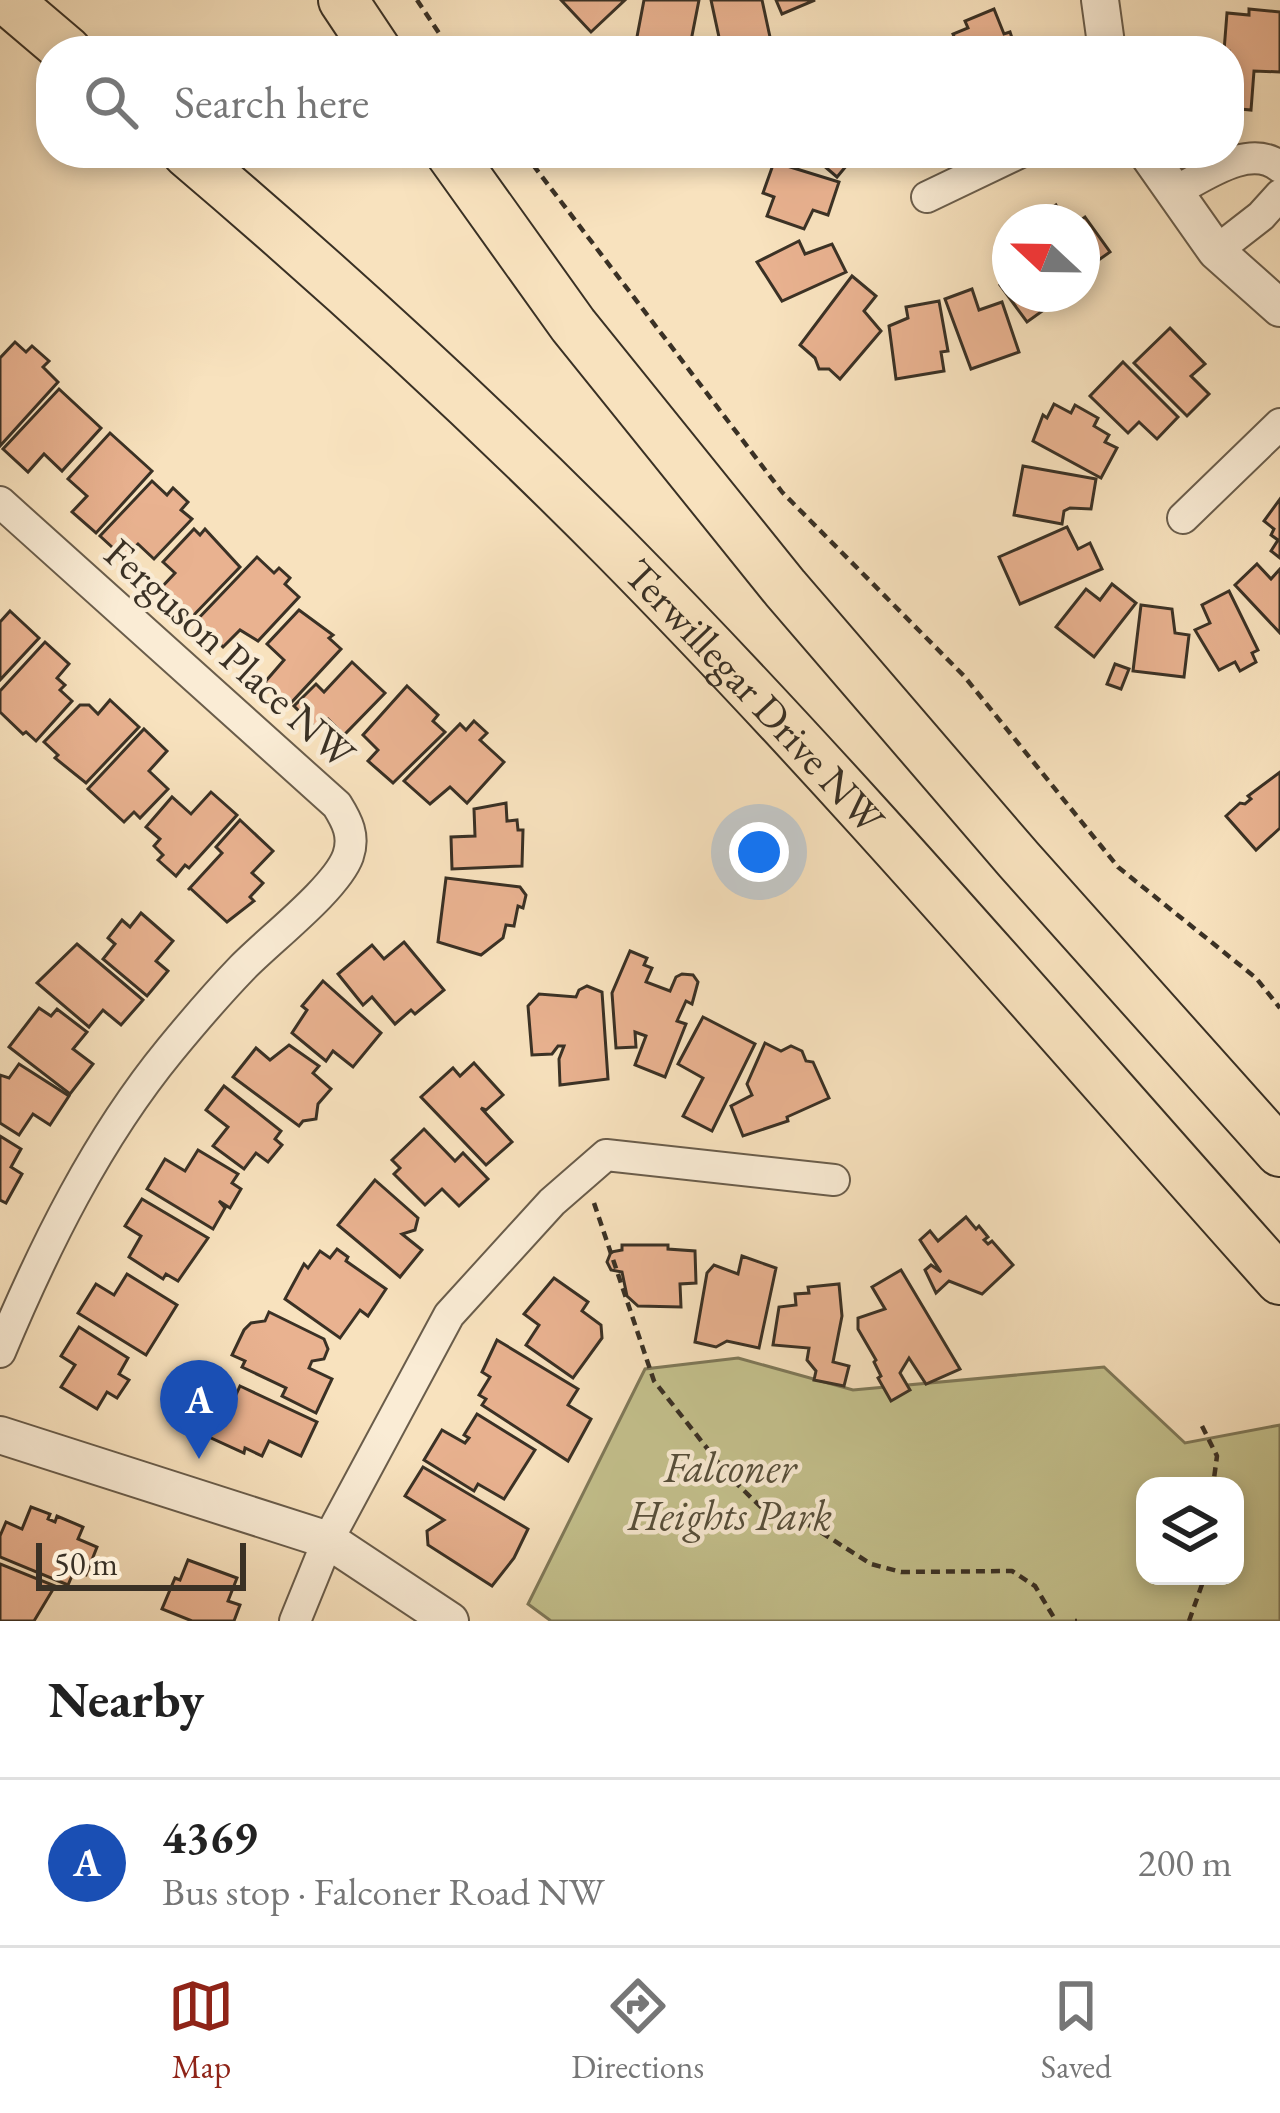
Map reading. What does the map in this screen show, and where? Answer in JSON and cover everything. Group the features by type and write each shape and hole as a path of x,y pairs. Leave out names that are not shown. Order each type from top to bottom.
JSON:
{"main road":[{"path":"7,0 49,36"},
{"path":"343,0 367,36"},
{"name":"Terwillegar Drive NW","path":"204,168 425,362 616,549 810,754 1280,1280"},
{"name":"Terwillegar Drive NW","path":"461,168 573,325 785,588 1280,1152"}],"street":[{"path":"1100,0 1106,36"},
{"path":"1244,160 1273,161 1280,167"},
{"path":"927,197 988,168"},
{"path":"1158,168 1216,251 1280,308"},
{"path":"1174,192 1220,168"},
{"path":"1216,251 1262,216 1280,194"},
{"path":"1183,518 1280,424"},
{"name":"Ferguson Place NW","path":"0,502 337,805 350,826 351,843 339,873 240,970 168,1052 115,1126 42,1261 0,1352"},
{"path":"296,1621 328,1540 449,1316 552,1202 606,1155 833,1180"},
{"path":"0,1435 328,1540 450,1621"}],"path":[{"path":"417,0 442,36"},
{"path":"535,168 782,492 964,676 1118,867 1256,979 1280,1007"},
{"path":"584,1174 654,1381 729,1476 768,1514 812,1526 871,1564 901,1572 1012,1570 1035,1586 1056,1621"},
{"path":"1202,1426 1217,1456 1214,1477"},
{"path":"1190,1621 1201,1585"}],"green space":[{"name":"Falconer Heights Park","path":"738,1358 853,1390 1104,1367 1185,1443 1280,1425 1280,1621 551,1621 528,1604 645,1369"}],"building":[{"path":"561,0 625,0 591,32"},
{"path":"644,0 699,0 692,36 637,36"},
{"path":"711,0 762,0 770,36 719,36"},
{"path":"776,0 815,0 782,14"},
{"path":"994,9 1004,34 1011,36 954,36 968,28 965,21"},
{"path":"1249,9 1280,12 1280,72 1254,71 1251,110 1244,109 1244,36 1225,36 1227,13 1249,15"},
{"path":"772,168 794,168 839,182 828,215 813,210 804,229 767,216 774,197 763,193"},
{"path":"1100,238 1110,252 1100,259"},
{"path":"799,241 805,254 832,244 846,272 782,301 757,262"},
{"path":"852,276 876,296 864,311 881,331 840,379 829,369 819,369 815,358 800,345"},
{"path":"972,289 979,310 992,305 992,312 1005,312 1019,352 971,369 945,299"},
{"path":"939,301 948,351 941,352 944,371 896,379 889,326 908,318 906,307"},
{"path":"1020,312 1041,312 1027,322"},
{"path":"1170,328 1205,364 1191,376 1209,394 1187,416 1134,363"},
{"path":"15,342 26,352 32,346 49,361 43,367 58,382 0,446 0,358"},
{"path":"1123,362 1178,417 1157,439 1139,422 1128,433 1090,396"},
{"path":"59,389 101,428 62,471 44,454 28,472 3,449"},
{"path":"1054,404 1071,413 1075,405 1098,418 1094,426 1109,435 1105,442 1117,448 1101,478 1033,441 1043,415 1047,418"},
{"path":"110,433 152,471 96,533 72,512 87,496 68,479"},
{"path":"1023,466 1096,479 1091,509 1064,511 1062,524 1014,515"},
{"path":"152,481 167,495 173,488 188,502 181,510 192,519 154,559 138,544 124,558 100,536"},
{"path":"1280,499 1280,558 1271,551 1278,540 1271,535 1274,529 1264,521"},
{"path":"1067,527 1078,549 1090,543 1102,569 1020,604 999,557"},
{"path":"194,529 200,535 205,529 240,567 191,618 160,589 175,573 163,562"},
{"path":"257,557 274,573 279,568 290,578 285,584 299,597 258,641 240,630 223,647 196,621"},
{"path":"1257,564 1271,579 1280,569 1280,633 1235,585"},
{"path":"1112,584 1136,603 1094,657 1056,627 1086,589 1100,600"},
{"path":"1229,591 1258,650 1252,653 1256,662 1240,671 1235,662 1219,670 1195,630 1210,623 1202,605"},
{"path":"1141,605 1172,609 1175,633 1189,635 1184,677 1133,671"},
{"path":"299,610 333,635 329,638 341,649 289,705 265,682 284,660 267,644"},
{"path":"10,611 39,638 0,680 0,622"},
{"path":"45,642 69,664 57,678 65,685 60,690 72,701 36,741 0,712 0,691"},
{"path":"352,662 385,693 344,735 328,719 317,729 294,706 316,684 324,692"},
{"path":"1115,664 1129,669 1121,689 1107,684"},
{"path":"407,686 438,715 433,721 445,732 393,783 368,761 378,750 363,735"},
{"path":"110,700 139,727 86,783 55,758 58,755 44,742 80,705 89,705 98,714"},
{"path":"474,721 487,733 480,740 504,762 467,803 450,787 430,804 404,781 460,724 466,730"},
{"path":"144,729 167,751 149,771 168,789 140,818 134,812 124,822 88,789"},
{"path":"1280,772 1280,828 1256,850 1226,816"},
{"path":"211,792 237,815 176,876 158,860 163,855 154,846 160,839 146,827 172,797 191,814"},
{"path":"506,803 507,821 517,820 518,830 523,830 522,866 452,869 451,837 475,836 474,809"},
{"path":"240,820 273,851 252,873 263,883 250,897 254,901 227,922 188,890 222,853 216,847"},
{"path":"446,878 520,887 526,895 514,926 506,925 503,938 481,955 438,942"},
{"path":"141,913 173,941 156,961 168,971 147,996 103,959 115,944 108,938 122,920 130,927"},
{"path":"404,942 444,990 395,1024 372,997 363,1005 338,974 372,945 384,959"},
{"path":"77,944 143,1000 121,1025 103,1010 89,1027 37,983"},
{"path":"630,951 647,958 644,965 652,968 646,982 670,991 682,974 693,975 698,982 692,1004 686,1001 677,1021 686,1024 665,1077 635,1065 646,1036 635,1032 636,1047 616,1048 612,993"},
{"path":"323,981 381,1033 353,1067 333,1051 326,1061 292,1033 307,1010 302,1006"},
{"path":"587,986 602,992 608,1079 560,1085 559,1059 564,1046 552,1054 532,1055 528,1006 539,994 576,997"},
{"path":"39,1008 51,1016 57,1009 87,1032 73,1049 93,1064 70,1094 9,1047"},
{"path":"703,1017 755,1044 712,1131 683,1116 703,1078 678,1064"},
{"path":"765,1043 781,1051 791,1046 802,1051 806,1061 813,1062 829,1098 787,1117 788,1121 743,1136 731,1106 752,1095 747,1084"},
{"path":"289,1045 319,1066 313,1073 331,1089 318,1104 316,1119 299,1126 233,1077 256,1048 270,1060"},
{"path":"474,1063 503,1095 486,1110 481,1108 512,1142 486,1165 421,1097 453,1068 460,1076"},
{"path":"19,1064 69,1096 50,1125 33,1114 19,1135 0,1123 0,1075 9,1078"},
{"path":"224,1086 281,1131 275,1139 282,1145 268,1162 256,1153 244,1169 213,1146 228,1127 206,1110"},
{"path":"424,1129 455,1161 463,1153 488,1179 459,1206 442,1189 425,1205 394,1174 400,1168 392,1160"},
{"path":"0,1136 21,1149 11,1167 22,1174 6,1203 0,1200"},
{"path":"198,1150 238,1174 232,1183 241,1189 230,1208 219,1201 225,1208 213,1229 147,1189 165,1159 185,1171"},
{"path":"375,1180 418,1218 415,1230 402,1234 422,1250 400,1277 338,1225"},
{"path":"142,1199 208,1238 178,1281 166,1274 163,1279 129,1257 141,1236 125,1226"},
{"path":"966,1217 1013,1265 982,1294 949,1281 936,1293 925,1270 931,1265 941,1272 920,1240 930,1231 938,1241"},
{"path":"622,1245 668,1245 668,1249 695,1251 696,1283 680,1284 681,1307 638,1306 627,1296 622,1272 611,1270 607,1262 611,1252 622,1250"},
{"path":"337,1249 348,1257 346,1261 386,1289 368,1316 360,1310 340,1338 285,1299 304,1264 308,1268 320,1251 330,1258"},
{"path":"742,1256 776,1268 759,1348 727,1341 716,1347 695,1342 707,1273 714,1265 738,1274"},
{"path":"901,1270 960,1369 926,1384 909,1358 900,1373 910,1390 891,1401 858,1329 858,1318 885,1309 872,1287"},
{"path":"127,1274 177,1305 146,1355 78,1313 96,1284 114,1295"},
{"path":"554,1278 588,1302 582,1311 601,1325 602,1338 573,1378 526,1345 539,1325 524,1314"},
{"path":"839,1284 842,1316 833,1362 849,1366 844,1386 814,1380 816,1371 807,1360 809,1348 773,1345 779,1307 796,1305 795,1294 809,1293 808,1287"},
{"path":"269,1312 324,1339 328,1349 324,1359 312,1361 309,1368 332,1379 316,1413 282,1396 286,1388 242,1367 245,1361 232,1355 244,1330 251,1323 265,1321"},
{"path":"79,1327 128,1358 119,1374 129,1380 117,1398 107,1392 97,1409 61,1387 75,1365 61,1356"},
{"path":"497,1340 578,1389 568,1405 591,1419 568,1461 482,1405 486,1399 479,1395 490,1377 482,1372"},
{"path":"240,1386 317,1422 301,1456 269,1441 262,1456 245,1448 244,1453 209,1437 229,1394 235,1397"},
{"path":"477,1414 535,1450 504,1499 478,1484 474,1491 424,1460 442,1430 465,1443 469,1438 464,1435"},
{"path":"423,1467 528,1529 514,1558 492,1586 428,1545 427,1531 444,1520 405,1496"},
{"path":"31,1507 50,1514 48,1519 55,1522 57,1516 83,1527 78,1539 97,1547 86,1575 74,1571 68,1585 0,1557 6,1522 22,1529"},
{"path":"188,1560 237,1578 228,1601 240,1605 234,1621 192,1621 162,1609"},
{"path":"0,1564 55,1586 34,1621 0,1621"}],"place":[{"name":"4369","path":"199,1459"}]}
